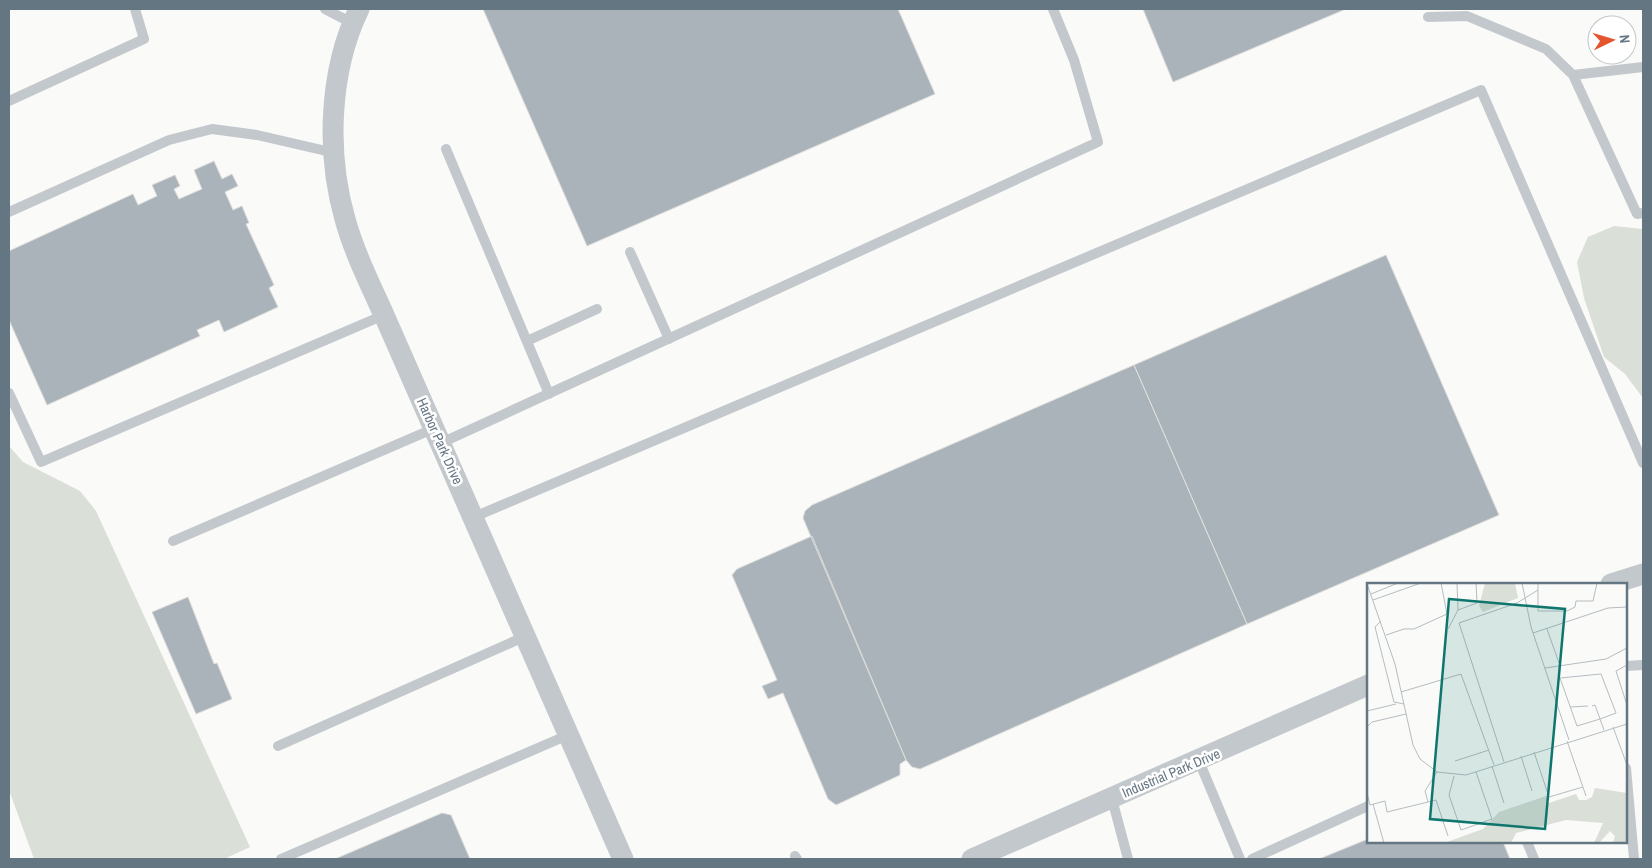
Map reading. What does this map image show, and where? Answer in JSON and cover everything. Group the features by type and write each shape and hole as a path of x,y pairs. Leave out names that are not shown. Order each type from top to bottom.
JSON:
{"street":[{"name":"Harbor Park Drive","path":"356,16 336,94 335,153 338,192 352,242 623,859"},
{"path":"1614,583 1643,574"},
{"name":"Industrial Park Drive","path":"972,859 1199,761 1367,685"}],"lane":[{"path":"9,102 144,39 135,9"},
{"path":"325,9 356,16"},
{"path":"173,541 549,394 1098,142 1074,60 1053,9"},
{"path":"1428,17 1467,16 1546,49 1573,75 1637,214 1643,213"},
{"path":"1573,75 1643,67"},
{"path":"474,517 1481,90 1643,463"},
{"path":"9,212 169,140 194,132 212,129 257,135 335,153"},
{"path":"446,149 549,394"},
{"path":"630,252 669,339"},
{"path":"527,342 597,309"},
{"path":"9,393 40,462 384,315"},
{"path":"278,746 526,636"},
{"path":"1627,666 1643,665"},
{"path":"281,859 568,735"},
{"path":"1199,761 1240,859"},
{"path":"1627,779 1634,859"},
{"path":"1112,799 1128,859"},
{"path":"1252,859 1367,806"},
{"path":"1527,843 1534,859"}],"shaded area":[{"path":"1614,226 1643,229 1643,398 1625,374 1604,357 1584,298 1577,262 1588,237"},
{"path":"9,446 23,462 80,491 96,511 250,847 224,859 34,859 9,790"}],"building":[{"path":"483,9 898,9 935,94 587,246"},
{"path":"1143,9 1346,9 1173,82"},
{"path":"214,161 222,179 232,174 238,186 225,192 233,210 242,206 249,223 246,224 274,285 269,288 278,307 224,332 219,320 197,330 200,336 47,405 9,320 9,251 133,194 138,205 157,196 152,185 175,175 180,186 174,189 179,199 202,189 194,170"},
{"path":"1386,255 1499,515 1247,624 1134,365"},
{"path":"1134,365 1247,624 920,769 912,767 906,760 803,518 805,511 812,505"},
{"path":"812,536 906,760 900,764 900,775 836,805 828,799 783,693 768,699 762,686 777,680 732,575 737,569"},
{"path":"188,597 214,664 217,663 232,699 196,714 152,612"},
{"path":"442,813 451,815 470,859 335,859"},
{"path":"1367,839 1367,843 1503,843 1510,859 1319,859"}]}
